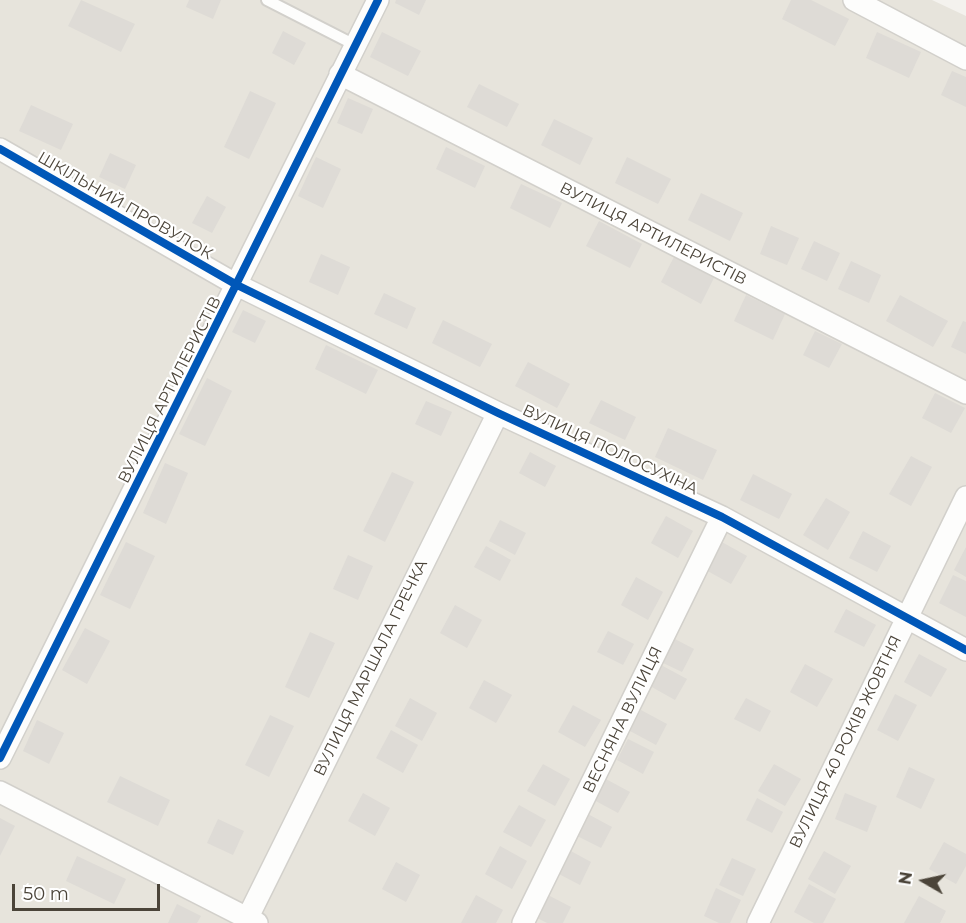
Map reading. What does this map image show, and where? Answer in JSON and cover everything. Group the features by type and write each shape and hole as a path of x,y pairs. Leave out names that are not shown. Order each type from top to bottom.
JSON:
{"street":[{"name":"ВУЛИЦЯ АРТИЛЕРИСТІВ","path":"0,758 378,0"},
{"path":"854,0 966,59"},
{"name":"ВУЛИЦЯ АРТИЛЕРИСТІВ","path":"340,74 966,393"},
{"name":"ШКІЛЬНИЙ ПРОВУЛОК","path":"0,149 237,285"},
{"name":"ВУЛИЦЯ ПОЛОСУХІНА","path":"237,285 498,413 722,517 966,650"},
{"name":"ВУЛИЦЯ МАРШАЛА ГРЕЧКА","path":"250,921 498,413"},
{"name":"ВУЛИЦЯ 40 РОКІВ ЖОВТНЯ","path":"758,923 966,497"},
{"name":"ВЕСНЯНА ВУЛИЦЯ","path":"523,923 722,517"},
{"path":"0,792 250,921"}],"lane":[{"path":"267,0 355,45"}],"shaded area":[{"path":"0,0 932,0 966,16 966,923 0,923"}],"building":[{"path":"81,0 135,24 121,52 68,26"},
{"path":"189,0 221,0 213,19 186,7"},
{"path":"396,0 426,0 419,15 395,3"},
{"path":"791,0 811,0 849,19 835,46 782,19"},
{"path":"283,31 306,43 294,65 272,53"},
{"path":"382,32 421,51 408,76 370,57"},
{"path":"877,32 921,52 909,78 866,58"},
{"path":"952,71 966,77 966,107 941,95"},
{"path":"479,84 519,104 507,127 467,107"},
{"path":"250,91 276,103 249,159 224,147"},
{"path":"348,98 373,109 362,134 337,123"},
{"path":"31,105 73,124 61,150 19,131"},
{"path":"554,119 593,138 580,165 541,145"},
{"path":"446,147 485,166 475,188 436,169"},
{"path":"110,153 136,165 125,189 99,177"},
{"path":"316,157 341,169 323,208 298,196"},
{"path":"627,157 671,179 658,204 615,183"},
{"path":"521,184 562,203 550,228 510,208"},
{"path":"701,193 743,213 730,241 688,220"},
{"path":"207,196 226,207 212,233 192,223"},
{"path":"599,221 642,244 630,268 586,246"},
{"path":"771,226 799,238 787,265 760,254"},
{"path":"814,241 840,253 827,281 801,269"},
{"path":"321,254 350,267 338,295 309,282"},
{"path":"674,257 714,278 701,304 661,282"},
{"path":"851,261 881,275 869,303 838,289"},
{"path":"384,293 416,308 407,329 374,314"},
{"path":"746,295 785,314 773,340 734,321"},
{"path":"900,295 948,321 933,347 886,321"},
{"path":"243,310 266,321 255,343 232,332"},
{"path":"443,320 492,344 480,367 432,343"},
{"path":"963,321 966,322 966,354 951,347"},
{"path":"815,331 842,344 829,368 803,355"},
{"path":"326,345 378,370 366,394 315,369"},
{"path":"528,362 570,384 557,408 515,386"},
{"path":"207,378 232,391 205,446 179,434"},
{"path":"935,393 965,408 951,433 922,418"},
{"path":"601,400 636,417 625,440 589,423"},
{"path":"426,401 452,412 441,436 415,424"},
{"path":"668,428 717,450 703,480 655,457"},
{"path":"530,452 556,466 545,487 519,473"},
{"path":"911,456 932,467 911,506 889,494"},
{"path":"165,463 188,473 166,524 143,513"},
{"path":"392,472 414,482 385,542 363,531"},
{"path":"753,474 792,494 779,519 740,500"},
{"path":"826,498 850,512 828,550 803,535"},
{"path":"666,516 693,531 678,558 651,543"},
{"path":"500,520 526,533 515,555 489,541"},
{"path":"863,531 891,546 877,572 849,558"},
{"path":"720,541 747,556 731,584 704,569"},
{"path":"126,542 155,556 130,609 100,595"},
{"path":"486,546 511,560 500,581 474,567"},
{"path":"966,547 966,577 954,570"},
{"path":"348,555 373,566 358,600 333,589"},
{"path":"953,575 966,581 966,617 939,603"},
{"path":"636,577 663,592 648,620 621,605"},
{"path":"455,605 482,620 467,648 440,633"},
{"path":"846,609 876,625 864,647 834,632"},
{"path":"85,628 110,641 87,684 62,670"},
{"path":"608,631 634,644 623,665 597,652"},
{"path":"310,632 335,643 309,698 285,687"},
{"path":"673,638 694,649 682,672 661,662"},
{"path":"919,654 947,669 931,697 904,682"},
{"path":"805,664 833,679 817,707 790,692"},
{"path":"661,665 687,679 675,700 650,686"},
{"path":"484,680 512,695 496,723 469,708"},
{"path":"895,694 917,705 898,741 877,730"},
{"path":"410,698 437,713 422,741 395,726"},
{"path":"746,698 771,711 760,732 734,719"},
{"path":"573,705 601,720 585,747 558,732"},
{"path":"641,710 667,724 656,745 630,731"},
{"path":"270,715 294,726 269,777 245,765"},
{"path":"37,720 64,733 49,764 23,751"},
{"path":"391,730 418,745 403,773 376,758"},
{"path":"628,739 654,752 643,774 617,760"},
{"path":"543,764 570,779 555,806 527,791"},
{"path":"774,764 801,779 785,806 758,791"},
{"path":"909,767 935,779 921,809 896,797"},
{"path":"120,776 170,800 158,826 107,802"},
{"path":"604,778 630,792 618,813 592,799"},
{"path":"363,793 390,808 375,836 348,821"},
{"path":"845,793 877,806 867,832 835,819"},
{"path":"757,798 783,812 772,833 746,820"},
{"path":"519,805 546,820 531,847 503,832"},
{"path":"586,813 612,827 601,848 575,835"},
{"path":"0,818 15,826 0,856"},
{"path":"218,819 244,831 233,855 207,843"},
{"path":"944,842 966,854 966,866 956,884 929,869"},
{"path":"500,846 527,861 512,889 485,874"},
{"path":"569,850 591,862 580,885 557,873"},
{"path":"824,851 851,866 835,894 808,879"},
{"path":"77,856 126,879 114,904 66,881"},
{"path":"732,858 756,869 743,896 719,885"},
{"path":"396,862 420,875 406,902 382,889"},
{"path":"809,884 836,899 823,923 814,923 794,912"},
{"path":"716,888 741,900 730,923 719,923 704,916"},
{"path":"476,895 503,910 496,923 461,923"},
{"path":"548,895 571,907 563,923 547,923 537,918"},
{"path":"919,896 946,911 940,923 904,923"},
{"path":"177,904 201,916 197,923 168,923"}],"cycle path":[{"path":"0,758 378,0"},
{"path":"0,149 237,285 498,413 722,517 966,650"}]}
